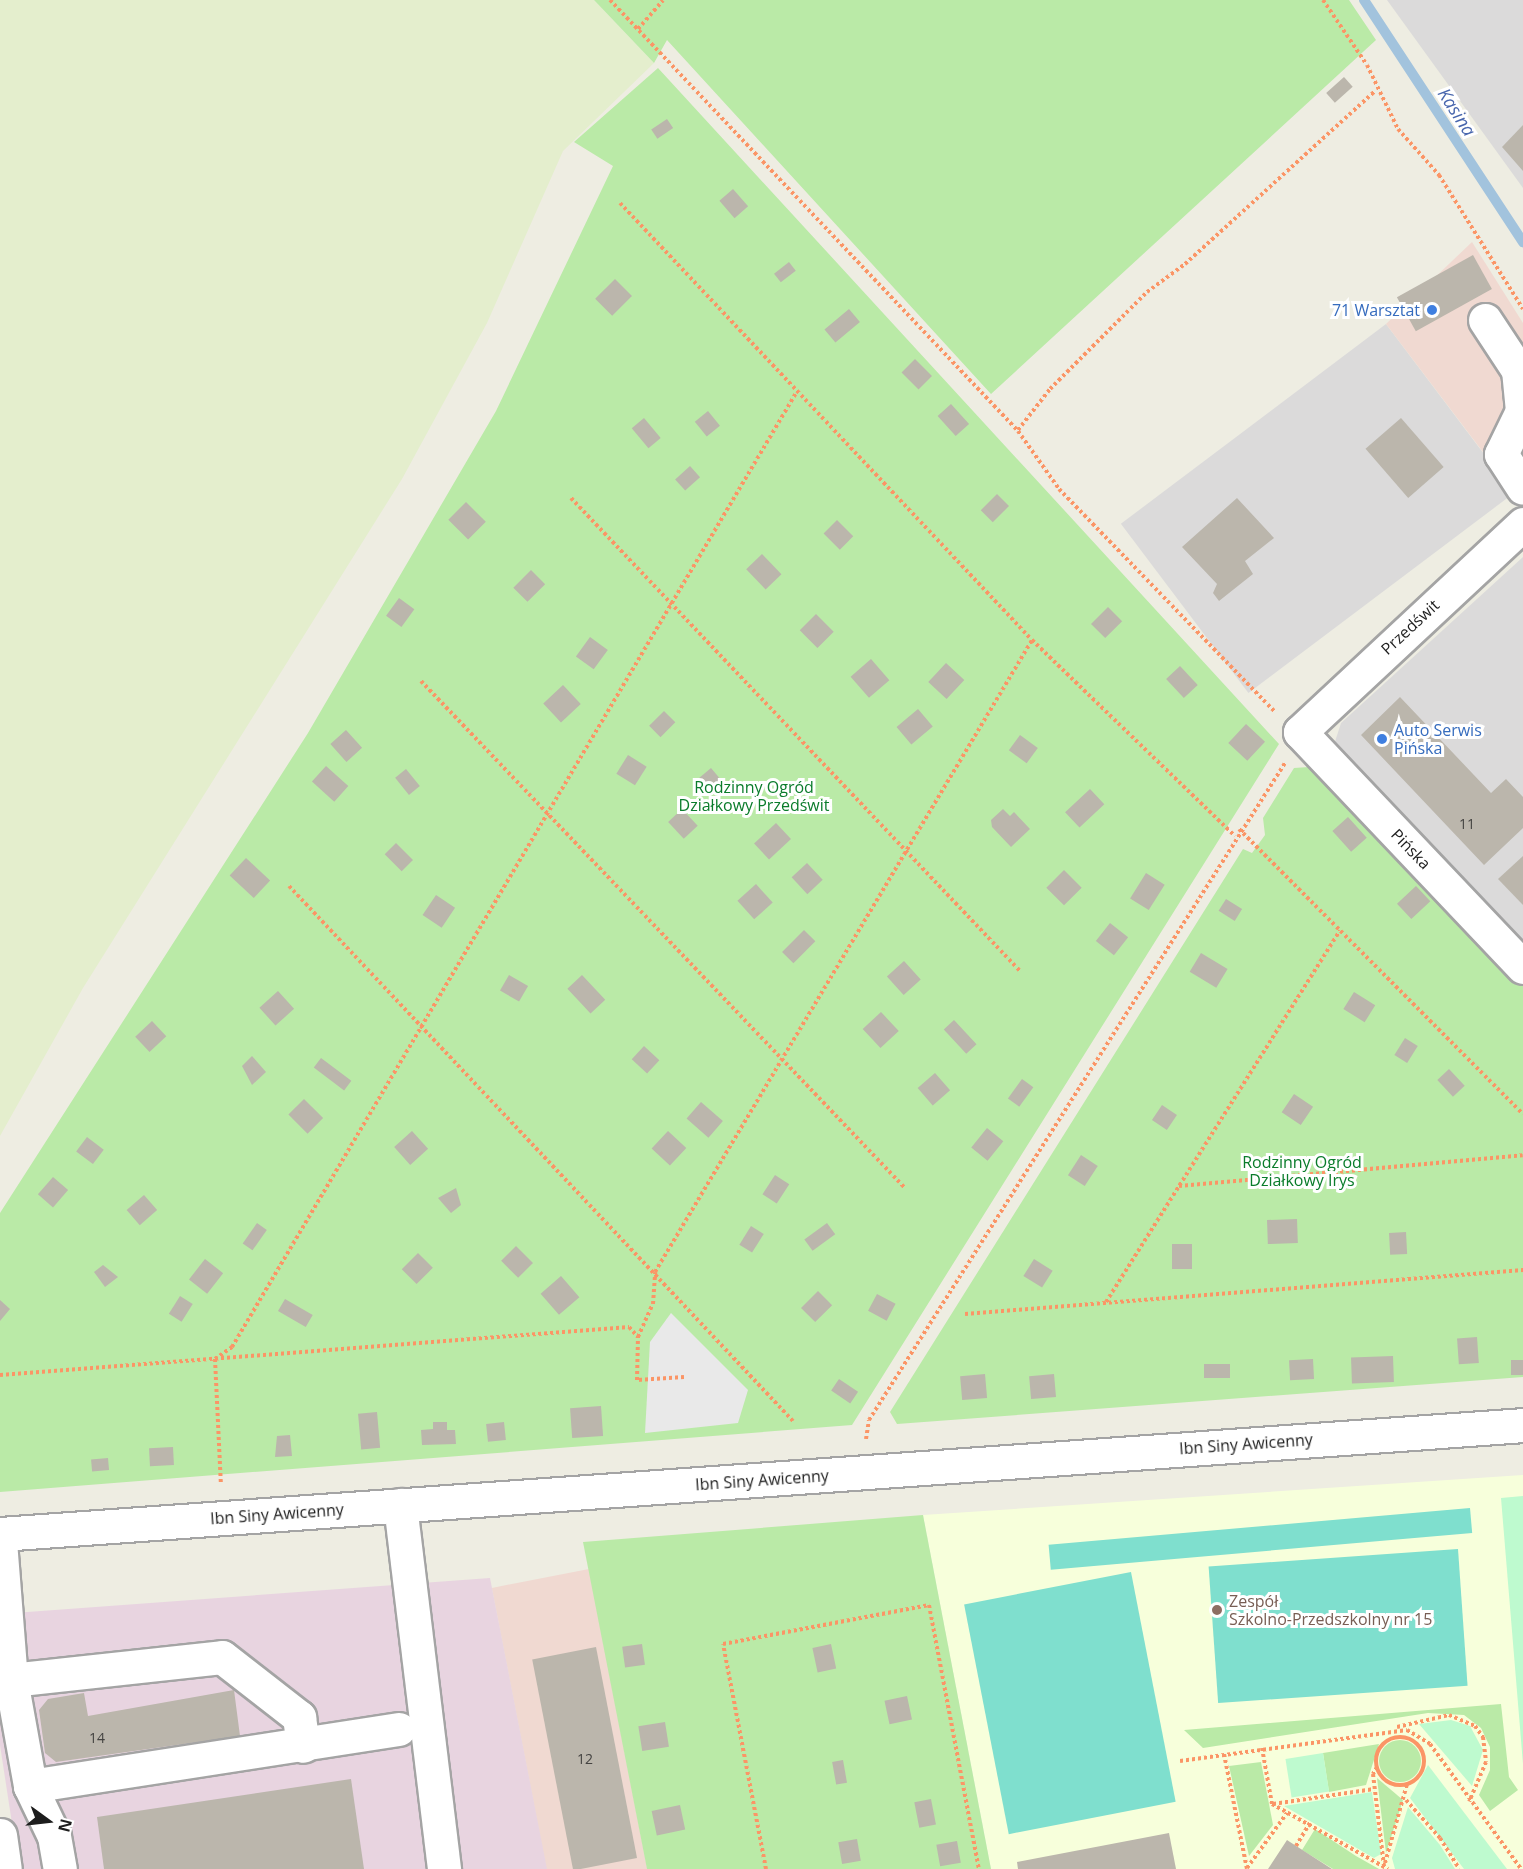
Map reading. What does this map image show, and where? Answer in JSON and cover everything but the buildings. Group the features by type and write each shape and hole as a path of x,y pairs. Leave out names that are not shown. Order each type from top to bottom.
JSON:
{"street":[{"path":"1485,320 1518,370 1522,411 1501,454 1523,488"},
{"name":"Przedświt","path":"1300,732 1523,524"},
{"name":"Pińska","path":"1300,732 1523,967"},
{"name":"Ibn Siny Awicenny","path":"0,1534 1523,1425"},
{"path":"400,1505 444,1869"},
{"path":"0,1540 11,1680 30,1786 54,1836 60,1869"},
{"path":"11,1680 222,1657 299,1717 303,1746"},
{"path":"30,1786 303,1746 399,1729"},
{"path":"0,1836 5,1869"}],"path":[{"path":"610,0 1018,430 1059,489 1265,704 1300,732 869,1420 866,1472"},
{"path":"638,29 663,0"},
{"path":"1323,0 1367,65 1375,91 1398,129 1439,175 1523,309"},
{"path":"1018,430 1050,389 1147,292 1375,91"},
{"path":"620,203 796,393 1032,640 1235,836"},
{"path":"215,1359 232,1347 420,1024 796,393"},
{"path":"571,498 1020,971"},
{"path":"684,1377 637,1380 638,1337 653,1304 655,1272 1032,640"},
{"path":"421,681 904,1187"},
{"path":"1239,829 1523,1114"},
{"path":"289,886 793,1421"},
{"path":"1106,1303 1340,930"},
{"path":"1179,1186 1523,1155"},
{"path":"965,1314 1523,1270"},
{"path":"0,1376 629,1327 638,1337"},
{"path":"215,1359 223,1518"},
{"path":"766,1869 723,1644 929,1605 979,1869"},
{"path":"1180,1761 1396,1728 1449,1715 1475,1726 1483,1737 1486,1762 1469,1802"},
{"path":"1396,1728 1430,1744 1469,1802 1521,1869"},
{"path":"1377,1767 1392,1784 1407,1784 1420,1775 1425,1759 1412,1740 1388,1740 1378,1752 1374,1789 1386,1868"},
{"path":"1262,1748 1272,1804 1310,1823 1386,1868"},
{"path":"1224,1754 1246,1869"},
{"path":"1386,1868 1406,1800 1407,1784"},
{"path":"1272,1804 1374,1789"},
{"path":"1406,1800 1440,1838 1459,1869"},
{"path":"1246,1869 1287,1813"},
{"path":"1296,1846 1310,1823"}],"shaded area":[{"path":"0,0 594,0 654,63 563,151 487,323 402,479 83,988 0,1136"},
{"path":"1387,0 1523,0 1523,188"},
{"path":"1472,242 1523,323 1523,486 1514,493 1386,324"},
{"path":"1386,324 1514,493 1248,693 1121,524"},
{"path":"1523,557 1523,944 1333,748 1341,723"},
{"path":"671,1313 748,1390 738,1423 645,1433 650,1342"},
{"name":"Zespół Szkolno-Przedszkolny nr 15","path":"1523,1475 1523,1869 991,1869 923,1515"},
{"path":"1470,1508 1472,1533 1051,1570 1049,1545"},
{"path":"1458,1549 1468,1686 1218,1703 1209,1566"},
{"path":"589,1569 647,1869 546,1869 492,1588"},
{"path":"1131,1572 1176,1802 1009,1834 964,1604"},
{"path":"490,1578 547,1869 19,1869 0,1745 0,1614"}],"green space":[{"path":"594,0 1349,0 1376,40 991,394 667,40 654,63"},
{"name":"Rodzinny Ogród Działkowy Przedświt","path":"658,68 1279,744 852,1425 0,1492 0,1213 308,733 496,411 613,166 574,142"},
{"name":"Rodzinny Ogród Działkowy Irys","path":"1309,767 1523,986 1523,1377 897,1424 890,1412 1243,849 1252,853 1265,835 1263,818 1294,768"},
{"path":"1523,1496 1523,1764 1501,1498"},
{"path":"923,1515 991,1869 647,1869 583,1542"},
{"path":"1501,1704 1509,1777 1518,1790 1490,1811 1479,1795 1490,1770 1490,1747 1481,1728 1464,1715 1428,1713 1203,1748 1184,1730"},
{"path":"1451,1720 1470,1726 1483,1750 1472,1786 1419,1724"},
{"path":"1400,1740 1408,1741 1415,1746 1420,1753 1420,1769 1415,1776 1408,1781 1400,1782 1392,1781 1385,1776 1380,1769 1379,1761 1380,1753 1385,1746 1392,1741"},
{"path":"1379,1744 1366,1785 1329,1792 1323,1753"},
{"path":"1323,1753 1329,1792 1292,1797 1285,1759"},
{"path":"1261,1762 1273,1825 1249,1856 1229,1766"},
{"path":"1428,1765 1507,1869 1464,1869 1410,1798"},
{"path":"1377,1778 1403,1800 1386,1853"},
{"path":"1372,1792 1381,1854 1374,1858 1284,1806"},
{"path":"1408,1807 1440,1845 1455,1869 1395,1869 1392,1858"},
{"path":"1315,1829 1379,1869 1333,1869 1302,1850"}],"waterway":[{"name":"Kasina","path":"1364,0 1523,242"}],"place":[{"name":"71 Warsztat","path":"1432,310"},
{"name":"Auto Serwis Pińska","path":"1382,739"},
{"name":"Zespół Szkolno-Przedszkolny nr 15","path":"1217,1610"}]}
